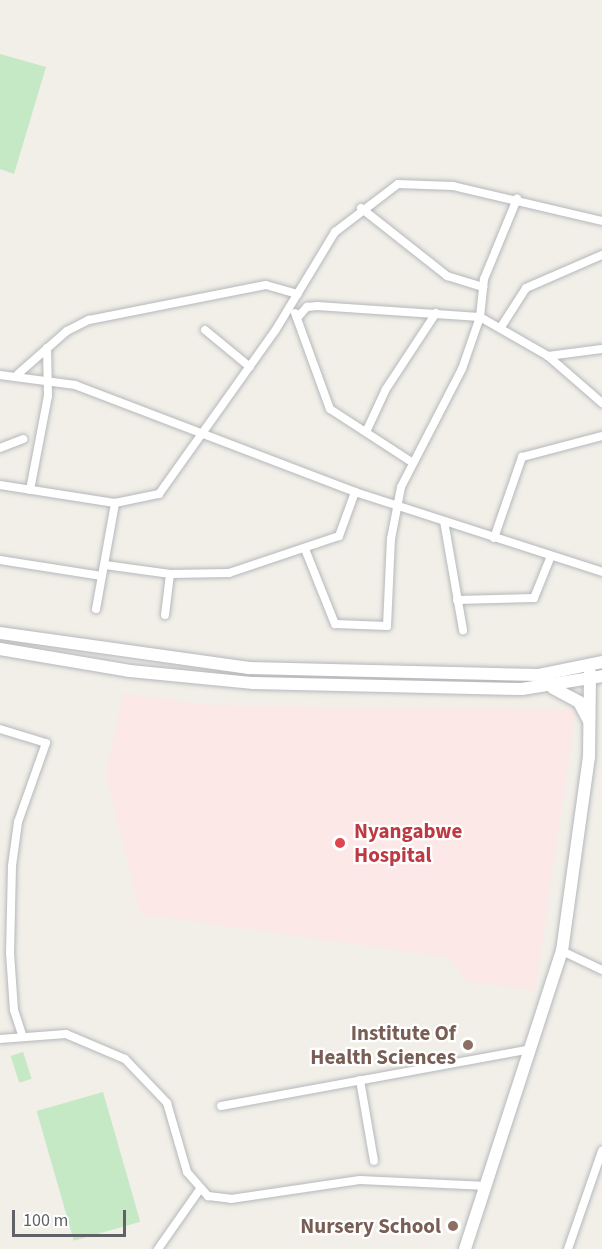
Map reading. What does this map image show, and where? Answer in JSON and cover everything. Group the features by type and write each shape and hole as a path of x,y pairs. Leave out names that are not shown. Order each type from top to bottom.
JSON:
{"street":[{"path":"0,485 115,503 159,494 203,435 292,305 330,238 360,208 398,184 412,183 517,199 602,221"},
{"path":"305,549 335,624 383,628 389,621 390,556 398,506 410,461 462,369 480,317 483,287 517,199"},
{"path":"360,208 447,276 483,287"},
{"path":"501,327 526,288 602,255"},
{"path":"18,374 47,348 89,320 266,285 298,294"},
{"path":"292,305 330,409 410,461"},
{"path":"297,318 308,307 317,306 480,317 548,356 602,403"},
{"path":"366,432 386,389 436,313"},
{"path":"205,330 250,367"},
{"path":"30,489 49,379 47,348"},
{"path":"548,356 602,348"},
{"path":"0,375 18,374 49,379 355,492 602,572"},
{"path":"494,538 522,457 602,436"},
{"path":"0,448 22,439"},
{"path":"105,565 170,574 219,576 339,536 355,492"},
{"path":"96,609 115,503"},
{"path":"444,521 462,630"},
{"path":"457,600 534,598 551,556"},
{"path":"0,560 102,576"},
{"path":"165,615 170,574"},
{"path":"0,633 240,667 507,675 589,666 602,662"},
{"path":"0,649 203,680 553,688 596,677"},
{"path":"465,1249 562,951 596,677 589,666"},
{"path":"553,688 579,702 591,725"},
{"path":"591,710 602,695"},
{"path":"0,729 46,743 18,822 12,866 10,953 14,1010 22,1034"},
{"path":"562,951 602,970"},
{"path":"0,1039 22,1034 80,1037 140,1072 167,1103 187,1172 200,1189 218,1199 360,1180 487,1186"},
{"path":"221,1106 531,1049"},
{"path":"360,1080 374,1161"},
{"path":"568,1249 602,1151"},
{"path":"158,1249 200,1189"}],"shaded area":[{"name":"Nyangabwe Hospital","path":"123,693 217,706 571,709 575,715 535,990 468,982 448,957 140,914 106,773"}],"green space":[{"path":"0,54 46,67 14,174 0,169"},
{"path":"23,1052 32,1079 19,1083 11,1056"},
{"path":"103,1092 140,1222 74,1241 37,1111"}],"place":[{"name":"Nyangabwe Hospital","path":"340,843"},
{"name":"Institute Of Health Sciences","path":"468,1045"},
{"name":"Nursery School","path":"453,1226"}]}
